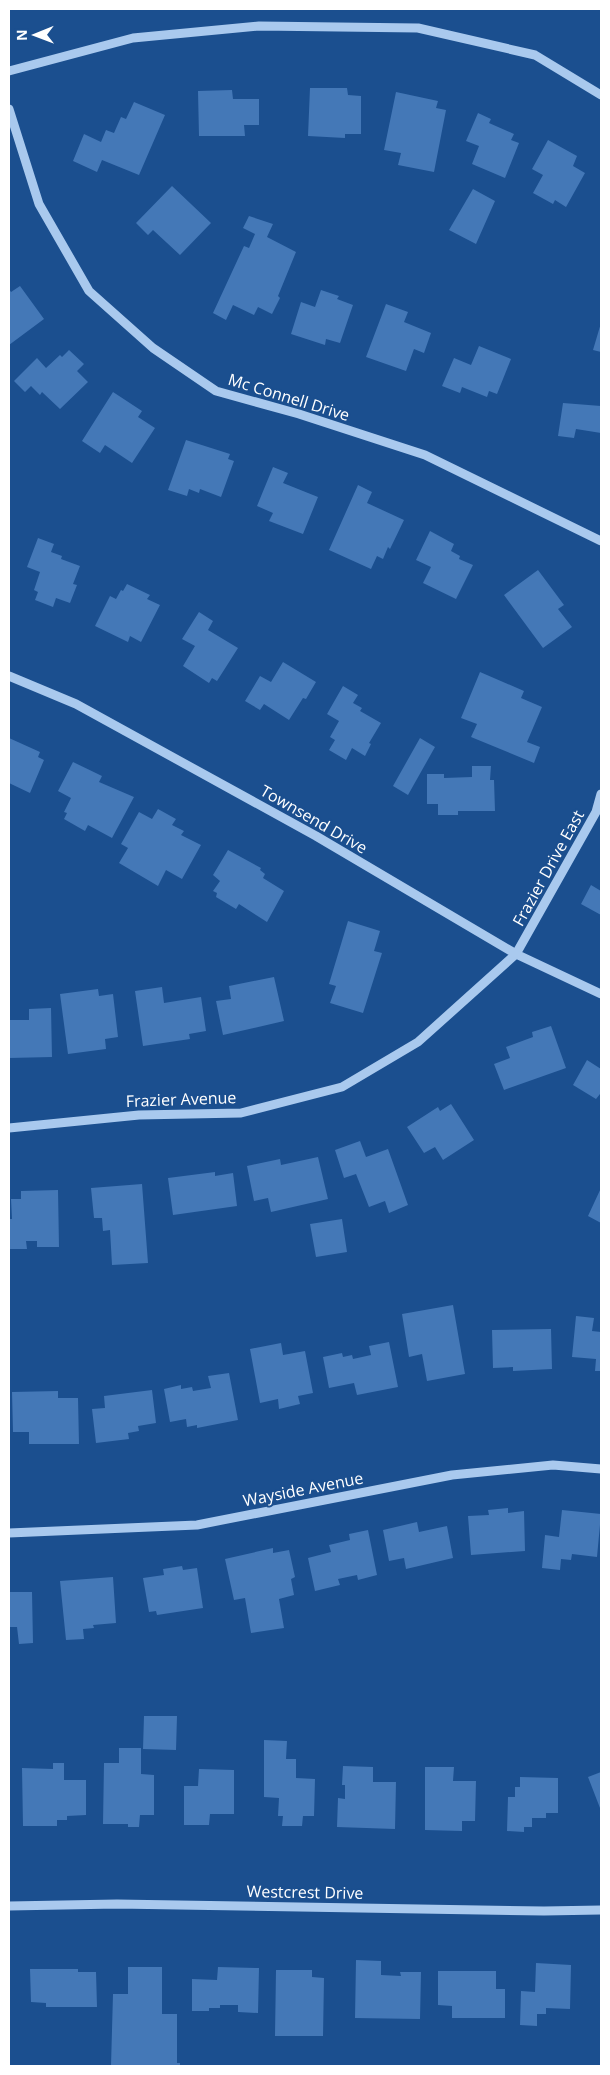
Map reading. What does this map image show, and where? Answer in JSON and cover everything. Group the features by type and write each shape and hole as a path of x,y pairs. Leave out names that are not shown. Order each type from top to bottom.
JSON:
{"street":[{"path":"9,71 133,38 259,26 418,28 535,55 601,95"},
{"name":"Mc Connell Drive","path":"9,109 39,204 89,291 153,348 216,391 299,414 425,455 601,541"},
{"name":"Townsend Drive","path":"9,676 76,704 316,836 516,954 601,994"},
{"name":"Frazier Drive East","path":"516,954 596,812 601,794"},
{"name":"Frazier Avenue","path":"9,1128 139,1115 240,1113 342,1087 418,1042 516,954"},
{"name":"Wayside Avenue","path":"9,1534 197,1526 452,1475 553,1465 601,1469"},
{"name":"Westcrest Drive","path":"9,1906 117,1904 544,1911 601,1910"}],"building":[{"path":"310,88 347,88 348,95 361,96 361,134 345,134 345,138 308,136"},
{"path":"232,90 233,99 259,99 259,125 244,125 245,136 199,136 198,91"},
{"path":"396,92 438,101 436,108 446,110 434,172 398,165 401,153 384,150"},
{"path":"134,102 165,115 139,175 102,160 97,172 73,161 84,134 101,142 106,130 114,133 121,117 126,119"},
{"path":"478,113 491,119 489,123 514,134 511,140 519,143 505,178 472,164 479,146 466,141"},
{"path":"548,140 577,156 573,166 585,173 566,207 555,200 553,204 533,193 543,175 532,169"},
{"path":"172,186 211,223 180,255 153,230 148,235 136,223"},
{"path":"473,189 495,201 476,244 449,230"},
{"path":"249,216 273,224 267,237 296,252 278,296 280,298 272,314 258,307 254,315 233,305 226,320 213,313 244,246 249,248 255,234 243,228"},
{"path":"20,286 44,319 9,345 9,289 11,292"},
{"path":"321,290 339,296 337,299 353,305 340,343 326,339 325,345 291,334 301,302 315,307"},
{"path":"386,304 408,312 404,322 431,333 424,353 414,349 406,371 366,357"},
{"path":"601,323 601,352 593,350"},
{"path":"479,346 511,359 497,394 489,391 487,397 462,387 460,393 442,386 454,358 471,365"},
{"path":"69,350 84,364 77,371 88,382 60,409 42,392 40,395 31,386 25,392 14,381 37,358 46,368 60,355 62,357"},
{"path":"113,392 142,411 138,417 155,428 132,463 105,445 100,453 82,441"},
{"path":"563,403 601,406 601,433 576,429 574,438 558,436"},
{"path":"186,440 230,454 228,459 234,461 221,497 200,489 199,493 189,489 187,496 168,490"},
{"path":"273,467 288,473 283,483 318,497 303,534 269,521 273,513 257,506"},
{"path":"358,485 372,492 367,503 404,520 390,549 388,547 383,559 377,556 371,569 329,550"},
{"path":"430,531 454,544 451,551 460,556 459,559 473,565 456,599 423,583 431,567 416,560"},
{"path":"38,538 54,544 51,552 62,556 61,559 80,566 73,584 77,585 70,603 56,598 53,607 35,600 38,592 34,590 40,572 27,567"},
{"path":"538,570 564,605 558,609 572,627 543,648 504,595"},
{"path":"127,584 150,595 147,599 160,605 141,642 130,636 128,642 95,626 110,596 116,599"},
{"path":"199,612 213,621 208,630 238,648 217,681 212,678 209,683 183,666 195,646 182,639"},
{"path":"283,662 316,682 306,699 303,698 289,720 264,704 260,710 245,701 260,676 271,682"},
{"path":"480,672 524,691 521,698 542,707 527,742 540,747 534,763 471,737 477,724 461,718"},
{"path":"343,686 358,695 353,703 362,708 360,711 381,723 369,743 371,744 365,756 352,748 346,760 329,750 335,740 330,737 339,721 327,714"},
{"path":"9,738 40,752 38,757 44,760 30,793 9,783"},
{"path":"420,738 435,747 408,795 393,786"},
{"path":"73,762 102,776 99,782 134,797 112,838 88,825 85,831 64,819 67,813 64,812 71,798 58,791"},
{"path":"472,766 491,766 490,780 494,780 495,811 458,811 458,815 438,815 438,804 427,804 427,774 444,774 444,778 472,777"},
{"path":"158,809 176,819 172,825 184,831 181,835 201,845 182,879 166,870 158,886 119,863 128,848 121,844 139,812 152,819"},
{"path":"228,850 261,868 260,870 265,874 263,878 284,891 267,922 239,904 236,909 216,897 217,893 213,891 220,881 213,875"},
{"path":"591,885 601,891 601,915 581,904"},
{"path":"348,921 380,931 374,951 382,953 363,1013 330,1003 336,986 329,984"},
{"path":"274,977 284,1021 223,1035 216,1001 231,999 229,986"},
{"path":"162,987 164,1003 201,997 206,1031 189,1034 190,1039 143,1046 135,991"},
{"path":"98,989 99,996 113,994 118,1037 105,1039 106,1049 68,1054 60,994"},
{"path":"51,1008 52,1057 9,1058 9,1020 29,1020 29,1009"},
{"path":"551,1026 566,1068 504,1090 494,1064 510,1058 506,1047 533,1037 532,1032"},
{"path":"587,1060 601,1069 601,1095 596,1099 573,1085"},
{"path":"451,1104 474,1140 443,1160 435,1147 424,1153 407,1127 438,1107 440,1111"},
{"path":"360,1141 366,1157 388,1149 408,1205 389,1213 385,1201 369,1207 356,1174 344,1178 335,1150"},
{"path":"318,1157 328,1199 271,1212 268,1198 254,1201 247,1166 280,1159 281,1165"},
{"path":"215,1172 215,1176 233,1173 237,1206 173,1215 168,1178"},
{"path":"142,1184 148,1263 112,1265 110,1230 103,1231 102,1218 94,1218 91,1188"},
{"path":"601,1188 601,1223 588,1216"},
{"path":"58,1190 59,1247 37,1247 37,1241 26,1241 27,1249 10,1249 9,1219 12,1219 11,1199 21,1199 21,1191"},
{"path":"342,1219 347,1252 316,1257 310,1224"},
{"path":"453,1305 465,1374 427,1381 422,1354 409,1357 402,1314"},
{"path":"576,1316 594,1318 592,1331 601,1332 601,1371 595,1371 596,1359 572,1357"},
{"path":"551,1329 552,1369 513,1371 513,1367 493,1368 492,1330"},
{"path":"389,1342 398,1387 357,1395 354,1383 329,1388 323,1357 342,1353 343,1357 352,1355 353,1359 371,1355 369,1346"},
{"path":"281,1343 283,1355 305,1351 313,1393 298,1396 300,1404 279,1409 278,1399 260,1403 250,1349"},
{"path":"229,1373 238,1420 197,1428 197,1425 187,1427 186,1419 170,1422 164,1389 181,1385 181,1389 192,1387 193,1391 211,1388 208,1376"},
{"path":"152,1390 156,1423 138,1426 139,1431 128,1433 129,1439 96,1443 92,1409 105,1408 104,1396"},
{"path":"58,1391 58,1398 78,1398 79,1444 29,1444 29,1432 13,1432 12,1392"},
{"path":"508,1508 508,1513 524,1511 525,1551 471,1555 468,1516 489,1515 488,1510"},
{"path":"562,1510 601,1514 597,1557 572,1554 571,1560 561,1559 560,1570 542,1568 545,1535 559,1537"},
{"path":"417,1522 419,1532 447,1526 453,1558 406,1569 404,1558 389,1561 383,1530"},
{"path":"368,1530 377,1575 358,1580 357,1575 338,1579 340,1585 315,1591 308,1558 331,1552 329,1545 350,1540 349,1534"},
{"path":"273,1548 273,1553 289,1550 295,1577 291,1579 294,1595 279,1599 284,1628 251,1633 245,1598 234,1600 225,1559"},
{"path":"182,1566 183,1570 197,1568 203,1608 157,1615 156,1611 149,1612 143,1578 164,1575 163,1569"},
{"path":"113,1577 116,1623 93,1625 94,1628 83,1629 84,1639 66,1640 60,1581"},
{"path":"9,1592 32,1592 33,1643 19,1644 17,1627 9,1627"},
{"path":"144,1716 177,1716 176,1750 143,1749"},
{"path":"264,1740 287,1741 286,1759 296,1759 296,1778 315,1779 314,1816 303,1816 302,1826 282,1826 283,1816 278,1816 279,1798 264,1797"},
{"path":"119,1748 141,1748 141,1774 154,1775 154,1815 140,1815 139,1827 128,1827 128,1824 103,1824 104,1763 119,1763"},
{"path":"53,1763 64,1763 64,1780 86,1780 86,1815 67,1816 67,1820 57,1820 57,1826 23,1826 22,1768 53,1769"},
{"path":"343,1766 373,1767 373,1782 396,1782 395,1829 337,1827 338,1798 345,1799 345,1785 342,1785"},
{"path":"425,1767 454,1767 453,1781 476,1781 475,1821 462,1821 462,1831 425,1830"},
{"path":"199,1769 234,1770 234,1814 210,1814 209,1825 184,1825 184,1786 198,1786"},
{"path":"601,1772 601,1808 600,1808 588,1777"},
{"path":"520,1777 558,1778 558,1813 546,1813 546,1818 532,1818 532,1827 524,1827 524,1832 507,1831 508,1797 515,1797 515,1787 520,1787"},
{"path":"356,1960 381,1961 381,1975 401,1976 400,1972 421,1972 420,2019 355,2018"},
{"path":"536,1963 571,1965 570,2009 546,2008 546,2014 537,2014 537,2026 520,2025 521,1991 535,1992"},
{"path":"128,1967 162,1967 162,2014 177,2014 177,2063 180,2063 180,2066 111,2066 113,1994 128,1994"},
{"path":"218,1967 259,1968 258,2013 238,2012 238,2005 220,2005 220,2008 209,2008 209,2011 192,2011 192,1979 217,1980"},
{"path":"30,1969 78,1969 78,1972 96,1972 97,2007 46,2007 46,2003 31,2002"},
{"path":"276,1970 312,1970 312,1977 324,1978 323,2036 275,2036"},
{"path":"438,1971 496,1971 496,1989 505,1989 505,2018 452,2018 452,2006 438,2005"}]}
